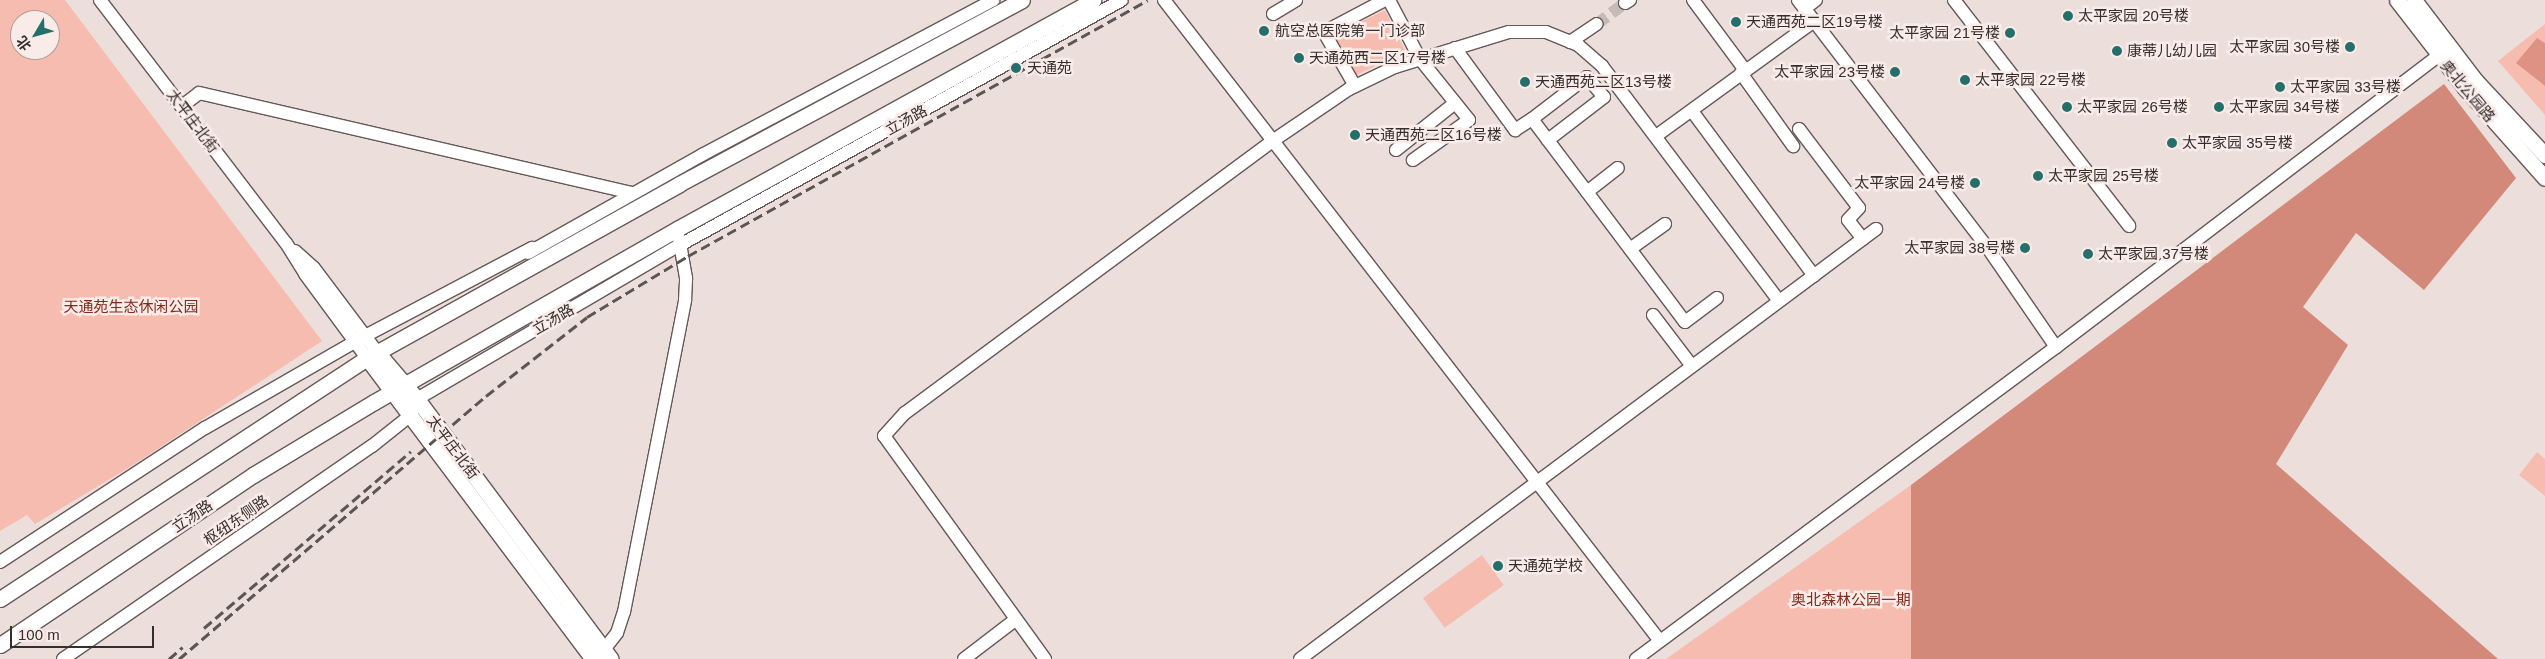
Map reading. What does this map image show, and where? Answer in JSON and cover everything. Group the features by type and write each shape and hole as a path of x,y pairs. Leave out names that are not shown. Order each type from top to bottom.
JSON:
{"main road":[{"path":"0,599 372,355 490,291 679,184 1022,0"},
{"name":"立汤路","path":"0,645 253,475 398,388 677,229 1093,0"},
{"name":"奥北公园路","path":"2398,0 2444,52 2545,178"},
{"name":"奥北公园路","path":"2414,0 2444,52 2545,155"},
{"name":"太平庄北街","path":"372,355 398,388 411,415 601,657"},
{"name":"太平庄北街","path":"398,388 417,399 601,657"}],"street":[{"name":"太平庄北街","path":"100,0 286,243 314,268 372,355"},
{"path":"0,562 205,428 360,339 993,0"},
{"name":"立汤路","path":"417,399 680,244 1122,0"},
{"path":"1164,0 1660,641"},
{"path":"1273,14 1296,0"},
{"path":"1355,86 1324,32 1385,0"},
{"path":"1389,0 1420,59 1469,120 1413,160"},
{"path":"1693,0 1793,146"},
{"path":"1816,0 1801,4 1992,254 2056,347"},
{"path":"1954,0 2129,226"},
{"path":"1656,136 1814,21"},
{"path":"1570,42 1597,24"},
{"path":"1045,659 884,436 905,413 1274,140 1355,86 1395,66 1510,32 1546,32 1570,42 1602,66 1779,301"},
{"path":"1456,48 1515,130 1586,77 1604,97 1548,140"},
{"path":"1636,659 2056,347 2444,52"},
{"path":"182,106 199,93 632,193"},
{"path":"1396,150 1455,103"},
{"path":"1692,111 1814,276"},
{"path":"1532,119 1685,322 1717,298"},
{"path":"1799,129 1859,208 1848,220 1863,239"},
{"path":"1587,192 1618,168"},
{"path":"1630,249 1664,224"},
{"path":"601,657 617,633 624,612 686,300 677,229"},
{"path":"1300,659 1876,230"},
{"path":"490,291 532,248"},
{"path":"1653,315 1692,366"},
{"path":"411,415 417,399"},
{"name":"枢纽东侧路","path":"63,659 372,446 411,415"},
{"path":"964,659 1015,620"}],"green space":[{"name":"天通苑生态休闲公园","path":"0,0 65,0 322,341 130,467 35,524 27,515 0,531"},
{"path":"1385,10 1405,51 1354,76 1334,35"},
{"path":"2545,24 2545,115 2498,61"},
{"path":"2537,452 2545,459 2545,496 2519,475"},
{"name":"奥北森林公园一期","path":"1911,485 1911,659 1666,659"},
{"path":"1482,555 1504,585 1445,628 1423,598"}],"shaded area":[{"path":"2537,38 2545,43 2545,86 2516,63"},
{"path":"2444,84 2516,178 2424,290 2356,233 2303,307 2348,345 2276,464 2498,659 1911,659 1911,485"}],"tunnel":[{"path":"1597,24 1625,3"}],"railway":[{"path":"179,659 486,396 587,317 688,256 1148,0"},
{"path":"204,628 411,451"},
{"path":"169,659 183,647"}],"place":[{"name":"太平家园 20号楼","path":"2068,16"},
{"name":"天通西苑二区19号楼","path":"1736,22"},
{"name":"航空总医院第一门诊部","path":"1264,31"},
{"name":"太平家园 21号楼","path":"2010,33"},
{"name":"太平家园 30号楼","path":"2350,47"},
{"name":"康蒂儿幼儿园","path":"2117,51"},
{"name":"天通苑西二区17号楼","path":"1299,58"},
{"name":"天通苑","path":"1016,68"},
{"name":"太平家园 23号楼","path":"1895,72"},
{"name":"太平家园 22号楼","path":"1965,80"},
{"name":"天通西苑二区13号楼","path":"1525,82"},
{"name":"太平家园 33号楼","path":"2280,87"},
{"name":"太平家园 26号楼","path":"2067,107"},
{"name":"太平家园 34号楼","path":"2219,107"},
{"name":"天通西苑二区16号楼","path":"1355,135"},
{"name":"太平家园 35号楼","path":"2172,143"},
{"name":"太平家园 25号楼","path":"2038,176"},
{"name":"太平家园 24号楼","path":"1975,183"},
{"name":"太平家园 38号楼","path":"2025,248"},
{"name":"太平家园 37号楼","path":"2088,254"},
{"name":"天通苑学校","path":"1498,566"}]}
